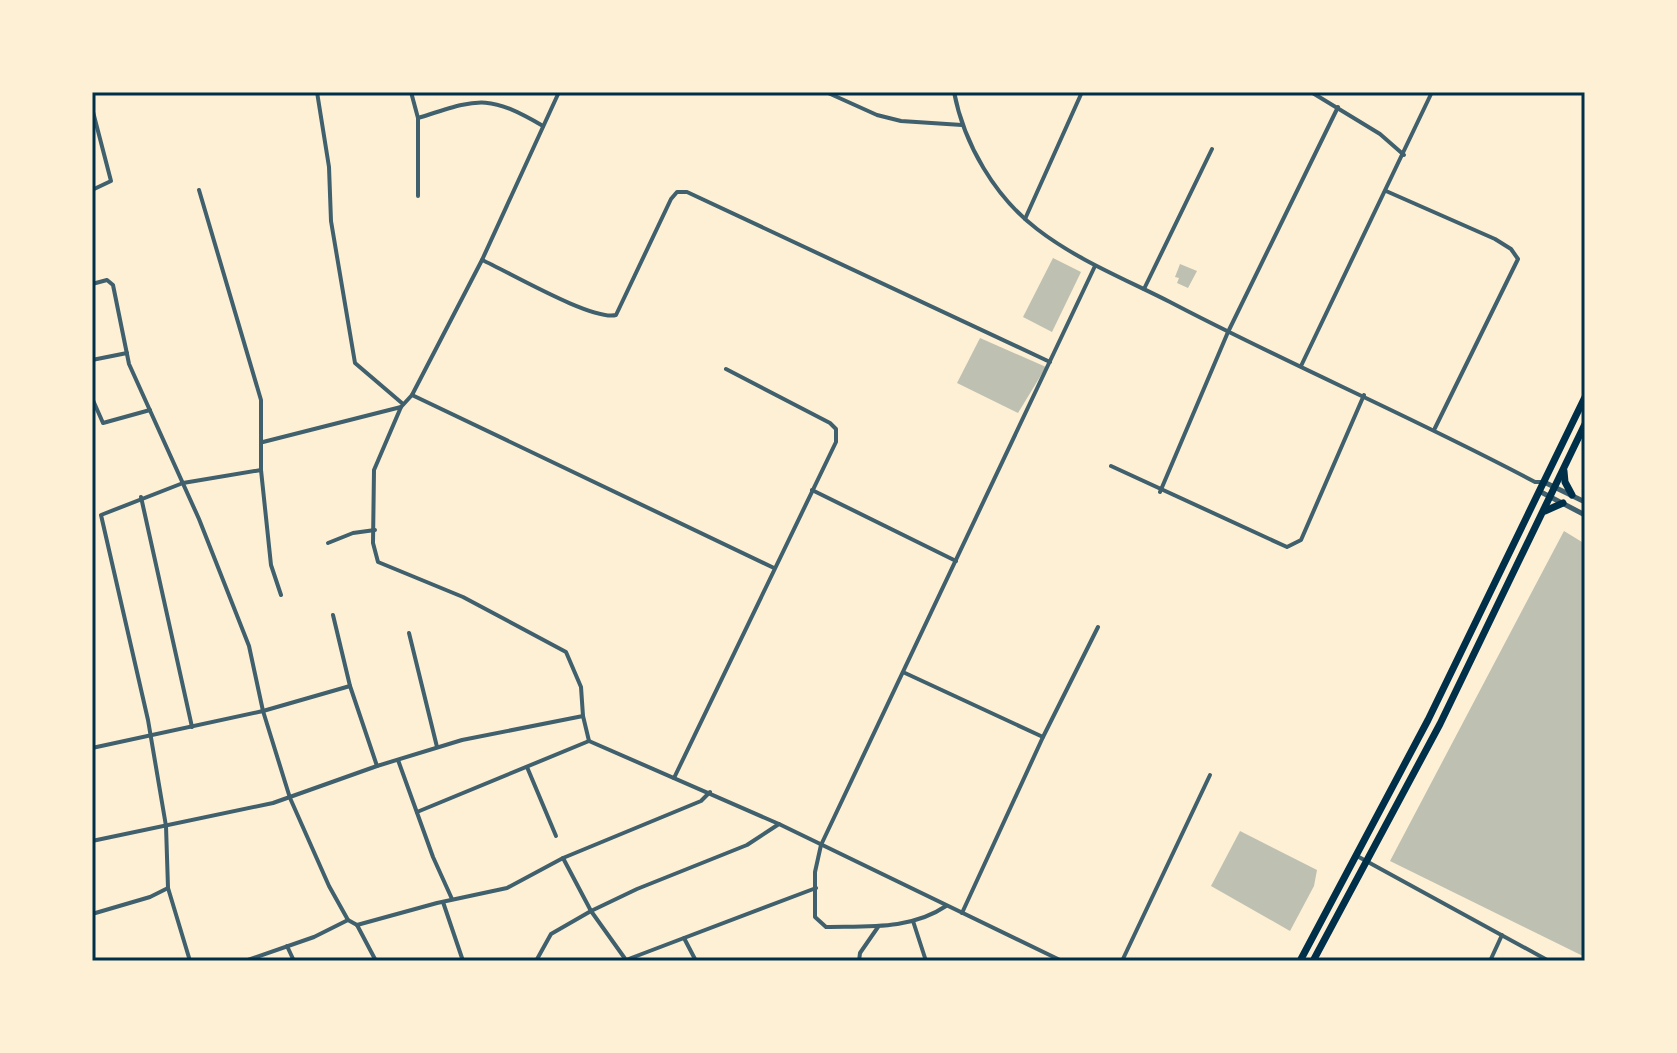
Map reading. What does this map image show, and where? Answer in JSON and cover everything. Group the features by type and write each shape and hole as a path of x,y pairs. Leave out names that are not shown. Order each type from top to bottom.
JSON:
{"main road":[{"path":"1300,961 1428,720 1539,491 1539,482 1585,397"},
{"path":"1313,961 1446,711 1585,424"},
{"path":"1565,466 1565,482 1572,495"},
{"path":"1539,519 1547,509 1563,503"}],"street":[{"path":"317,92 329,167 331,221 355,363 402,406"},
{"path":"411,92 418,118 418,196"},
{"path":"559,92 482,260 412,395 402,406 374,470 373,543 378,562 463,597 566,652 581,687 589,741"},
{"path":"826,92 877,115 901,121 963,125"},
{"path":"954,92 963,125 996,190 1025,219 1095,266 1585,502"},
{"path":"1025,219 1082,92"},
{"path":"1311,92 1390,141 1405,155"},
{"path":"1301,366 1405,155 1432,92"},
{"path":"418,118 461,104 487,101 506,105 544,126"},
{"path":"1160,492 1228,332 1338,107"},
{"path":"92,108 111,181 92,190"},
{"path":"1144,289 1212,149"},
{"path":"199,190 261,400 261,470 271,565 281,595"},
{"path":"1386,191 1495,239 1511,249 1518,259 1435,428"},
{"path":"482,260 580,308 605,318 616,315 671,199 677,192 687,192 1050,362"},
{"path":"946,906 932,916 913,921 878,927 826,927 815,917 821,845 1095,266"},
{"path":"92,284 107,280 113,285 127,353 236,608 290,798 348,920 357,925 376,961"},
{"path":"92,360 127,353"},
{"path":"674,778 836,442 836,429 830,423 726,369"},
{"path":"412,395 774,568"},
{"path":"1111,466 1160,492 1287,547 1293,546 1301,540 1364,395"},
{"path":"92,398 103,423 150,410"},
{"path":"263,442 402,406"},
{"path":"190,961 168,888 166,826 151,737 101,515 183,483 261,470"},
{"path":"812,490 956,561"},
{"path":"1539,491 1585,515"},
{"path":"141,497 192,727"},
{"path":"328,543 353,533 375,530"},
{"path":"333,615 350,686 377,766"},
{"path":"962,913 1043,737 1098,627"},
{"path":"409,633 437,748"},
{"path":"905,673 1043,737"},
{"path":"92,748 263,711 350,686"},
{"path":"92,841 290,798 437,748 520,727 583,716"},
{"path":"417,812 589,741 779,824 1062,961"},
{"path":"398,760 453,900"},
{"path":"527,767 556,836"},
{"path":"1122,961 1210,775"},
{"path":"357,925 507,888 563,858 701,801 710,792"},
{"path":"536,961 551,934 591,911 747,845 779,824"},
{"path":"1355,855 1549,961"},
{"path":"563,858 591,911 626,960 816,888"},
{"path":"92,914 168,888"},
{"path":"443,902 463,961"},
{"path":"245,961 348,920"},
{"path":"913,921 926,961"},
{"path":"859,961 860,953 878,927"},
{"path":"1490,961 1502,935"},
{"path":"684,938 696,961"},
{"path":"287,946 294,961"}],"building":[{"path":"1053,258 1081,272 1052,332 1023,317"},
{"path":"1180,264 1197,271 1188,288 1177,283 1179,278 1175,277"},
{"path":"980,338 1046,367 1018,413 957,383"},
{"path":"1564,531 1582,542 1585,537 1585,957 1390,861"},
{"path":"1240,831 1317,870 1314,886 1290,931 1211,886"}]}
